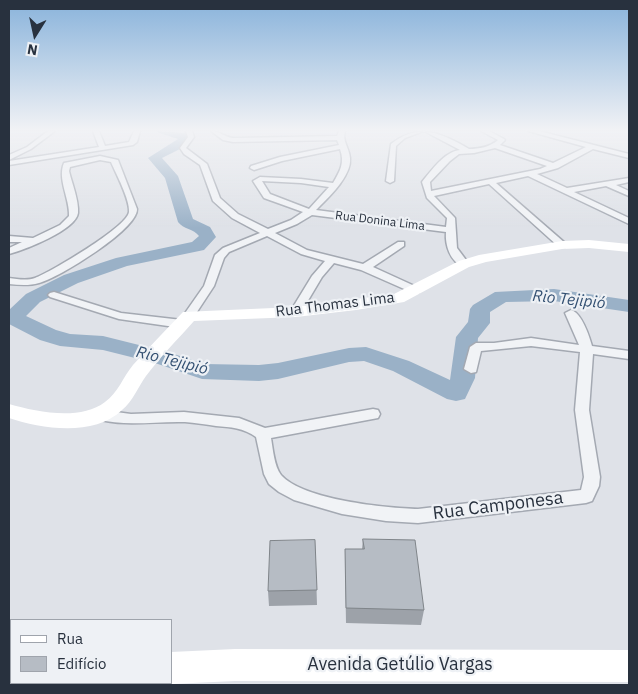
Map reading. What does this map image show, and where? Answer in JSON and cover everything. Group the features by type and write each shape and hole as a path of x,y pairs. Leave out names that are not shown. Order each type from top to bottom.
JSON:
{"street":[{"path":"9,251 61,228 72,218 65,171 67,165 75,163"},
{"path":"9,282 33,282 41,279 113,236 124,227 133,215 130,201 115,163"},
{"path":"199,163 205,168 216,199 228,211 267,234 304,252 365,268 416,290"},
{"path":"254,168 267,163"},
{"path":"10,412 57,419 87,418 101,415 112,409 139,371 186,320 214,277 217,263 223,253 231,247 294,222 310,212 335,186 342,176 346,163"},
{"path":"390,181 391,163"},
{"path":"445,163 425,184 434,204 450,216 449,238 453,252 464,264"},
{"path":"547,163 555,166"},
{"path":"429,194 530,174 560,163"},
{"path":"530,174 627,218"},
{"path":"310,212 267,196 257,181 272,179 335,186"},
{"path":"565,191 629,180"},
{"path":"491,182 562,245 588,244 629,248"},
{"path":"608,184 629,194"},
{"name":"Rua Donina Lima","path":"310,212 450,230"},
{"path":"9,239 34,241"},
{"path":"365,268 401,244"},
{"name":"Rua Thomas Lima","path":"54,296 120,316 186,320 296,312 398,298 464,264 490,257 562,245"},
{"path":"296,312 313,283 331,260"},
{"name":"Rua Camponesa","path":"263,434 271,469 279,484 294,492 325,503 366,512 396,516 418,516 586,496 591,486 592,477 582,410 583,380 587,351 571,313"},
{"path":"471,369 476,347 494,347 531,342 587,351 629,355"},
{"path":"101,415 131,419 184,417 221,421 248,426 263,434 373,414"},
{"name":"Avenida Getúlio Vargas","path":"172,668 252,665 629,666"}],"building":[{"path":"363,539 415,540 424,610 346,608 345,549 364,549"},
{"path":"315,540 317,590 268,591 270,541"}],"waterway":[{"name":"Rio Tejipió","path":"160,163 163,169 171,176 186,222 204,230 208,237 198,246 122,262 71,279 33,298 13,318 48,335 68,341 103,343 163,358 202,371 259,373 278,371 349,355 366,354 401,366 456,393 463,378 467,337 479,323 480,309 502,296 554,295 629,306"}]}
